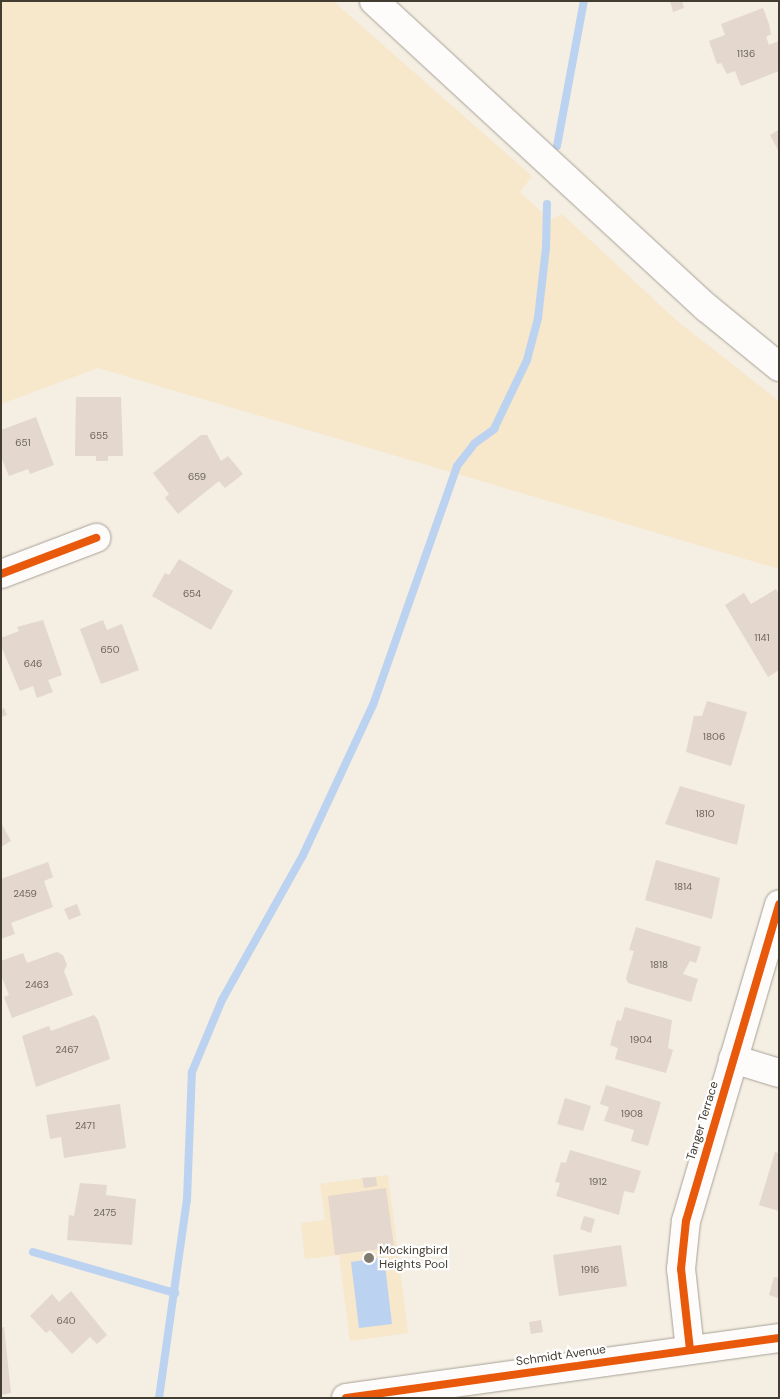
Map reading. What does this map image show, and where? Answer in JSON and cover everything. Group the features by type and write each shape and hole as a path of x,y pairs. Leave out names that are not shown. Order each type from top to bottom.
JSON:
{"street":[{"path":"374,1 700,301 779,367"},
{"path":"1,574 96,538"},
{"name":"Tanger Terrace","path":"690,1350 681,1269 684,1234 779,904"},
{"path":"733,1059 779,1073"},
{"name":"Schmidt Avenue","path":"346,1398 779,1338"}],"shaded area":[{"path":"1,1 333,1 532,176 520,192 550,220 562,214 676,320 779,401 779,569 98,368 1,404"},
{"name":"Mockingbird Heights Pool","path":"388,1175 408,1333 350,1341 339,1255 305,1259 301,1223 325,1220 320,1184"}],"water":[{"path":"384,1257 392,1324 359,1328 351,1262"}],"building":[{"path":"670,1 682,1 684,8 673,12"},
{"path":"763,8 771,34 766,37 769,45 779,41 779,71 741,86 735,71 727,74 721,63 717,64 709,41 725,35 721,24"},
{"path":"779,130 779,152 770,135"},
{"path":"76,397 121,397 123,456 108,456 108,461 96,461 96,456 75,456"},
{"path":"36,417 54,465 30,474 28,469 9,476 1,457 1,430"},
{"path":"201,435 207,435 221,461 228,456 243,474 225,488 219,481 178,514 165,498 169,494 153,473"},
{"path":"179,559 233,591 211,630 152,596 165,573 169,575"},
{"path":"776,589 779,594 779,670 768,677 725,605 744,593 751,604"},
{"path":"43,620 62,675 48,680 53,692 37,698 33,686 20,691 1,646 1,638 19,631 17,627"},
{"path":"103,620 107,630 122,624 139,670 101,684 80,629"},
{"path":"707,701 747,712 731,766 686,752 694,716 702,716"},
{"path":"4,708 7,715 1,717 1,710"},
{"path":"680,786 745,805 737,845 665,824"},
{"path":"1,823 11,841 1,847"},
{"path":"656,860 720,878 712,919 645,900"},
{"path":"48,862 53,877 44,881 53,907 11,923 15,934 1,939 1,879"},
{"path":"77,904 81,915 69,920 64,909"},
{"path":"636,927 701,947 696,963 690,961 683,974 698,979 691,1002 628,983 626,978 634,951 629,950"},
{"path":"57,952 63,955 67,965 64,971 73,995 12,1018 4,997 9,995 1,975 1,961 23,953 27,963"},
{"path":"625,1007 672,1020 668,1048 673,1050 666,1073 615,1059 618,1048 610,1045 617,1020 621,1021"},
{"path":"94,1015 98,1020 110,1059 36,1087 22,1036 49,1026 51,1031"},
{"path":"606,1085 661,1102 648,1146 631,1141 634,1130 604,1121 609,1107 600,1104"},
{"path":"565,1098 591,1106 583,1131 557,1124"},
{"path":"120,1104 126,1148 64,1158 61,1137 50,1139 46,1115"},
{"path":"570,1150 641,1171 634,1193 624,1191 619,1215 556,1196 560,1183 555,1182 561,1162 566,1163"},
{"path":"775,1152 779,1153 779,1211 759,1205"},
{"path":"376,1177 377,1186 364,1188 362,1178"},
{"path":"80,1183 107,1185 106,1195 136,1199 132,1245 67,1240 69,1215 74,1216"},
{"path":"386,1188 394,1247 335,1255 328,1196"},
{"path":"584,1216 595,1219 591,1233 580,1229"},
{"path":"621,1245 627,1286 559,1296 553,1255"},
{"path":"774,1277 779,1278 778,1298 769,1295"},
{"path":"71,1291 107,1335 97,1344 90,1337 72,1354 50,1330 46,1333 30,1316 52,1294 59,1302"},
{"path":"541,1320 543,1332 531,1334 529,1322"},
{"path":"4,1327 11,1393 1,1395 1,1328"}],"waterway":[{"path":"557,146 584,1"},
{"path":"159,1398 187,1200 192,1072 222,1000 303,855 373,705 457,466 475,443 494,429 527,360 538,318 546,248 547,204"},
{"path":"33,1252 175,1293"}],"cycle path":[{"path":"1,574 96,538"},
{"path":"690,1350 681,1269 686,1221 779,904"},
{"path":"346,1398 779,1338"}],"place":[{"name":"Mockingbird Heights Pool","path":"369,1258"}]}
